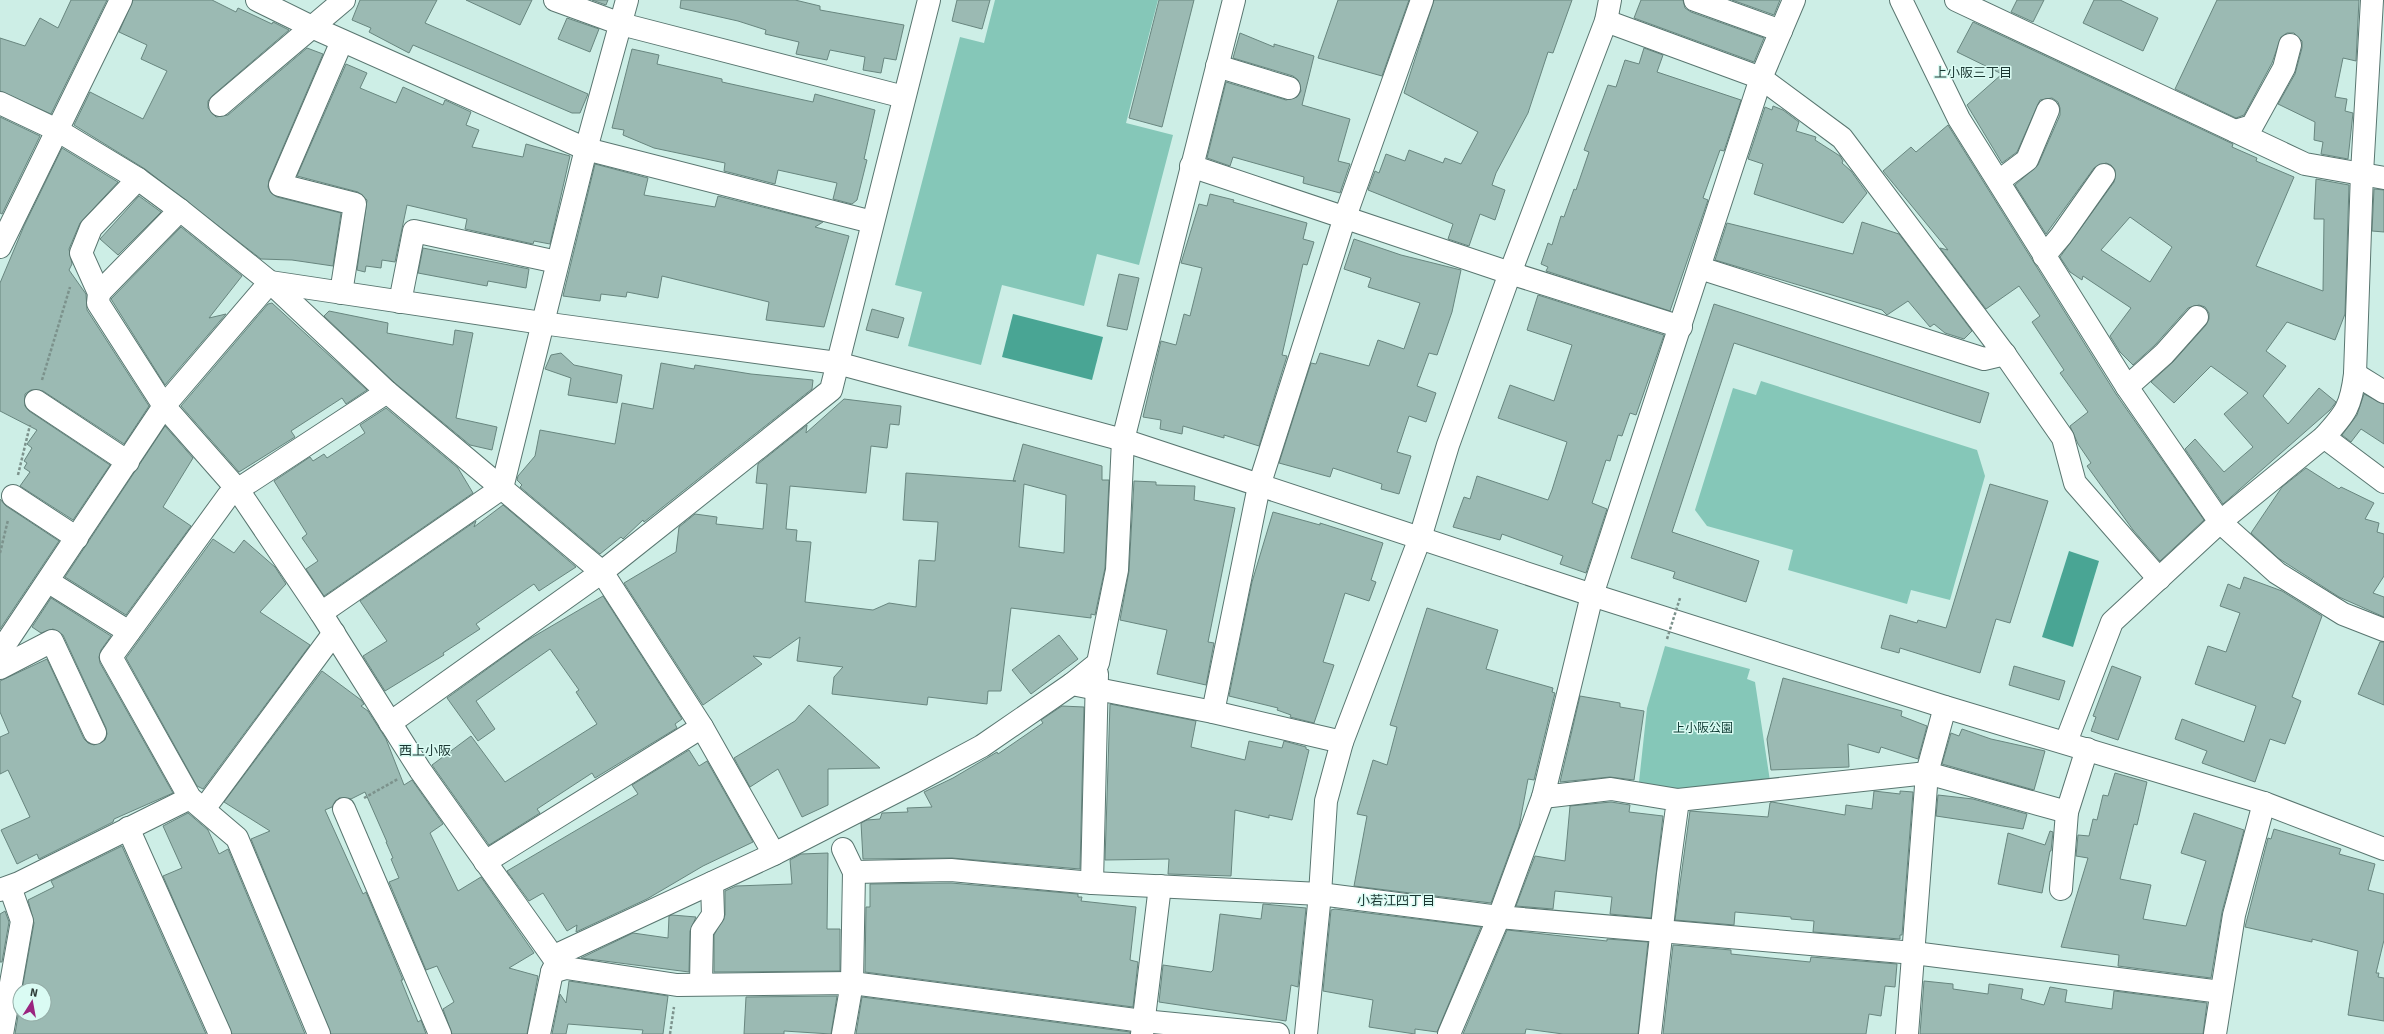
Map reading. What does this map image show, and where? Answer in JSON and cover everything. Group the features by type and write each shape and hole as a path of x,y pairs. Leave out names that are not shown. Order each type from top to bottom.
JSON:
{"street":[{"path":"0,246 121,0"},
{"path":"257,0 342,41 586,149 872,222"},
{"path":"220,105 314,28 344,0"},
{"path":"555,0 621,24 904,97"},
{"path":"321,612 502,488 557,262 627,0"},
{"path":"390,723 602,572 831,390 929,0"},
{"path":"1092,883 1096,687 1098,663 1117,570 1123,440 1234,0"},
{"path":"1213,712 1259,486 1345,217 1422,0"},
{"path":"1306,1034 1320,894 1326,801 1342,742 1420,538 1448,445 1510,273 1606,21 1610,0"},
{"path":"1696,0 1781,31"},
{"path":"1449,1034 1499,917 1543,797 1592,595 1682,327 1761,78 1794,0"},
{"path":"1901,0 1959,119 2127,387 2220,522 2277,573 2343,614 2384,630"},
{"path":"1956,0 1997,8 2235,131 2305,164 2384,178"},
{"path":"2066,742 2112,622 2220,522 2324,437 2338,422 2352,400 2355,374 2362,173 2372,0"},
{"path":"1606,21 1761,78 1842,138 2004,354 2063,438 2075,483 2158,579"},
{"path":"341,293 355,204 280,185 342,41"},
{"path":"2235,131 2252,126 2284,68 2290,45"},
{"path":"1217,66 1288,88"},
{"path":"0,104 57,130 138,179 180,210 270,282 387,392 602,572 702,727 774,854"},
{"path":"1999,181 2027,160 2048,110"},
{"path":"1191,166 1510,273 1682,327"},
{"path":"2044,256 2061,236 2104,175"},
{"path":"138,179 91,228 81,254 99,293 98,303 164,406 238,490 321,612 418,768 485,862 554,966 677,985 852,983 1142,1027 1278,1034"},
{"path":"99,293 180,210"},
{"path":"400,302 414,231 557,262"},
{"path":"1700,268 1984,359 2004,354"},
{"path":"270,282 542,323 837,363 1123,440 1592,595 1945,707 2066,742 2264,803 2384,849"},
{"path":"0,652 49,582 164,406 270,282"},
{"path":"2127,387 2164,354 2197,317"},
{"path":"2355,374 2384,392"},
{"path":"319,1034 237,838 197,803 111,657 228,496 387,392"},
{"path":"36,401 128,462"},
{"path":"2324,437 2384,482"},
{"path":"13,496 77,538"},
{"path":"49,582 129,632"},
{"path":"2,1034 22,921 5,888 128,828 197,803 334,633"},
{"path":"0,668 52,641 95,733"},
{"path":"539,1034 554,966 561,953 774,854 982,746 1072,684 1098,663"},
{"path":"1072,684 1096,687 1213,712 1342,742"},
{"path":"1907,1034 1927,773 1945,707"},
{"path":"485,862 702,727"},
{"path":"2061,889 2067,812 2087,749"},
{"path":"1543,797 1611,789 1678,800 1927,773 2067,812"},
{"path":"1650,1034 1678,800"},
{"path":"2215,1034 2234,915 2264,803"},
{"path":"344,809 440,1034"},
{"path":"128,828 220,1034"},
{"path":"843,849 854,872 852,983 843,1034"},
{"path":"854,872 951,870 1092,883 1320,894 1499,917 1914,954 2222,992"},
{"path":"701,984 702,931 713,915 712,882"},
{"path":"1142,1027 1160,886"}],"path":[{"path":"1667,639 1680,598"},
{"path":"344,809 418,768"}],"green space":[{"path":"995,0 1158,0 1126,123 1173,135 1139,265 1097,254 1084,306 1002,285 981,365 908,346 922,292 895,285 960,37 984,43"},
{"path":"1761,381 1977,450 1985,476 1950,600 1911,590 1907,604 1788,570 1793,550 1707,526 1695,510 1733,388 1756,395"},
{"name":"上小阪公園","path":"1665,646 1750,669 1747,679 1755,682 1770,781 1681,790 1639,782 1647,708"}],"shaded area":[{"path":"1013,314 1103,337 1092,380 1002,357"},
{"path":"2069,551 2099,561 2073,647 2042,637"}],"building":[{"path":"71,0 107,0 51,114 0,91 0,38 25,46 40,18 58,28"},
{"path":"133,0 212,0 236,12 238,8 272,24 273,22 289,30 212,96 208,101 208,108 216,117 228,115 307,48 323,54 269,180 268,187 271,193 277,197 341,213 333,266 292,260 261,259 145,169 74,125 90,92 143,119 167,71 141,59 147,45 119,32"},
{"path":"360,0 437,0 425,23 588,94 580,113 572,113 413,45 409,53 369,32 371,28 352,20"},
{"path":"466,0 532,0 520,25"},
{"path":"592,0 608,0 606,5"},
{"path":"681,0 795,0 820,6 820,10 904,25 896,60 884,58 881,73 863,70 865,57 830,50 827,60 796,54 799,42 765,34 766,30 738,21 680,8"},
{"path":"957,0 990,0 982,29 952,21"},
{"path":"1159,0 1194,0 1162,127 1129,118"},
{"path":"1338,0 1409,0 1382,76 1318,58"},
{"path":"1434,0 1572,0 1553,53 1548,52 1528,113 1496,173 1492,185 1505,190 1495,220 1480,214 1469,246 1448,239 1453,224 1368,190 1375,171 1379,173 1386,154 1405,161 1409,150 1443,163 1445,158 1461,164 1478,132 1404,93"},
{"path":"1641,0 1683,0 1685,8 1691,12 1764,38 1754,62 1634,18"},
{"path":"1732,0 1780,0 1774,15"},
{"path":"2017,0 2044,0 2033,22 2011,12"},
{"path":"2094,0 2120,0 2158,18 2143,51 2083,23"},
{"path":"2217,0 2359,0 2356,61 2343,58 2335,97 2347,99 2345,111 2353,113 2348,159 2321,154 2323,142 2314,140 2315,122 2278,104 2295,74 2302,48 2302,41 2294,33 2287,33 2281,37 2272,63 2244,115 2236,118 2175,89"},
{"path":"567,18 599,29 590,52 558,39"},
{"path":"1973,22 2233,144 2232,147 2257,158 2256,161 2294,177 2256,266 2323,291 2324,219 2314,219 2316,179 2349,185 2345,314 2335,340 2287,322 2266,351 2286,366 2263,396 2288,424 2319,388 2336,402 2330,410 2223,504 2185,449 2195,439 2224,472 2253,447 2224,414 2248,393 2211,366 2174,403 2151,382 2173,362 2206,325 2209,319 2209,313 2205,307 2199,305 2188,308 2155,345 2133,365 2120,352 2110,336 2131,308 2083,276 2082,280 2070,272 2060,257 2114,182 2115,170 2111,165 2106,163 2094,168 2046,234 2015,185 2038,165 2060,115 2058,102 2052,98 2040,100 2017,152 2002,163 1967,105 2002,74 1957,52","holes":["2130,217 2172,247 2150,282 2101,250"]},
{"path":"1240,33 1274,47 1274,44 1314,56 1302,105 1350,119 1338,161 1350,164 1340,193 1303,183 1304,177 1233,157 1230,166 1207,158 1226,82 1286,100 1297,97 1301,91 1298,80 1293,76 1233,58"},
{"path":"1644,48 1663,55 1657,72 1741,100 1724,151 1720,150 1703,198 1708,200 1670,311 1546,271 1548,267 1541,264 1548,243 1552,245 1561,216 1564,217 1574,189 1576,190 1589,152 1584,150 1608,85 1616,87 1625,60 1639,64"},
{"path":"632,49 659,55 657,64 722,79 722,82 813,102 815,94 875,110 864,159 867,160 857,200 852,204 833,199 837,183 778,170 775,184 724,171 725,163 654,148 623,135 624,130 612,128"},
{"path":"346,64 367,73 360,88 396,103 403,87 443,105 445,100 471,112 466,125 479,130 472,147 523,157 526,144 570,156 550,244 534,241 533,244 465,229 467,219 407,205 395,262 382,260 381,268 366,266 365,272 357,270 367,200 358,192 297,176"},
{"path":"1773,106 1783,110 1799,122 1796,131 1816,137 1815,140 1840,156 1843,161 1842,163 1851,171 1867,193 1843,223 1754,194 1763,164 1748,159 1765,107 1772,110"},
{"path":"0,117 40,136 2,214 0,213"},
{"path":"1948,125 2116,394 2204,520 2160,561 2133,530 2087,466 2091,463 2078,444 2070,426 2088,412 2060,373 2064,370 2032,322 2040,316 2019,286 1986,309 1940,248 1948,250 1883,171 1911,147 1916,152"},
{"path":"62,148 118,182 80,223 69,249 72,264 69,270 86,294 87,310 149,406 124,444 43,391 31,390 25,394 25,406 29,411 110,465 73,520 20,486 30,472 24,468 27,463 24,461 32,448 27,444 37,430 0,411 0,283 24,226"},
{"path":"595,164 648,178 644,195 715,207 718,196 823,222 815,227 849,236 824,327 766,320 769,302 662,276 658,298 627,292 626,297 601,294 600,301 563,296"},
{"path":"2374,189 2384,190 2384,232 2372,231"},
{"path":"1210,194 1307,223 1303,239 1314,242 1307,265 1303,264 1282,355 1287,356 1259,446 1224,435 1224,438 1183,426 1182,434 1160,429 1161,420 1143,417 1161,341 1176,345 1184,314 1190,316 1202,268 1181,263 1199,204 1207,206"},
{"path":"139,196 161,212 118,255 100,239"},
{"path":"1862,222 1899,234 1972,331 1964,339 1945,333 1934,324 1930,327 1908,301 1887,315 1882,310 1715,260 1727,223 1853,254"},
{"path":"181,227 242,276 209,318 226,314 165,385 111,299"},
{"path":"1354,239 1401,255 1461,270 1452,312 1437,355 1429,353 1417,386 1436,393 1426,422 1409,416 1397,452 1411,456 1399,494 1381,489 1382,484 1333,468 1330,477 1279,463 1311,363 1316,364 1320,353 1369,366 1378,340 1404,349 1420,303 1368,287 1371,278 1344,269"},
{"path":"423,248 529,269 526,288 488,281 487,286 418,273"},
{"path":"1119,274 1139,278 1127,330 1107,326"},
{"path":"1538,295 1664,335 1636,415 1630,413 1622,436 1618,435 1610,461 1606,460 1592,503 1607,509 1586,573 1560,564 1563,556 1502,534 1500,540 1453,527 1464,497 1470,499 1477,476 1548,500 1552,490 1567,442 1498,418 1510,385 1554,401 1572,345 1527,330"},
{"path":"272,303 367,390 346,404 342,398 291,431 295,437 239,472 181,406 268,304"},
{"path":"1714,304 1989,393 1980,423 1734,343 1672,532 1759,561 1746,602 1673,578 1675,572 1631,558"},
{"path":"872,309 904,318 898,338 866,330"},
{"path":"329,311 388,323 387,333 453,345 455,330 473,333 456,418 497,427 492,450 470,445 395,383 324,316"},
{"path":"561,353 574,365 622,375 617,403 568,395 571,378 545,369 551,355"},
{"path":"661,363 694,369 695,365 751,374 813,380 812,389 644,522 643,520 623,539 621,537 600,554 520,487 522,485 517,480 518,476 535,456 540,430 615,444 622,403 653,409"},
{"path":"2364,394 2384,404 2384,444 2361,429 2351,442 2342,435 2357,415"},
{"path":"844,399 901,406 899,425 890,424 887,448 871,446 866,493 790,486 786,529 797,530 796,541 811,542 805,602 873,610 889,603 916,607 919,560 935,561 938,522 903,520 906,473 1013,481 1023,444 1102,466 1102,480 1109,480 1105,568 1095,615 1091,614 1091,618 1011,608 1001,691 988,691 987,704 928,697 927,705 832,694 834,677 843,667 797,661 800,637 770,658 753,656 762,664 703,705 624,583 676,552 679,527 695,514 717,517 716,524 763,529 767,484 756,483 758,464 807,425 806,433","holes":["1024,484 1066,495 1064,553 1019,547"]},
{"path":"386,408 458,468 473,493 324,596 306,569 318,561 302,538 307,534 274,481 310,457 313,461 324,454 327,458 365,433 360,425"},
{"path":"165,426 193,458 163,507 191,526 126,615 65,577"},
{"path":"2306,468 2339,489 2341,487 2374,503 2365,519 2379,523 2377,532 2384,534 2384,576 2373,593 2384,597 2384,617 2339,597 2278,558 2251,533 2282,487"},
{"path":"1134,481 1156,482 1156,485 1195,486 1194,500 1235,508 1208,642 1214,643 1206,685 1157,674 1167,630 1120,620 1129,571"},
{"path":"1990,484 2048,501 2010,623 1996,619 1980,673 1900,648 1899,653 1881,648 1890,615 1917,623 1918,620 1946,628"},
{"path":"0,499 6,506 59,541 0,629"},
{"path":"503,505 576,567 539,591 534,584 476,624 480,629 443,653 444,655 385,691 363,656 387,641 360,601 476,521 474,527"},
{"path":"1273,512 1320,525 1320,523 1383,543 1371,580 1376,582 1369,601 1345,593 1323,662 1334,665 1314,723 1290,717 1291,715 1277,710 1278,708 1229,696 1252,582"},
{"path":"213,539 234,553 244,540 275,567 286,584 260,612 310,645 203,789 197,786 126,658"},
{"path":"2244,577 2282,591 2322,616 2292,697 2301,701 2285,744 2270,739 2255,782 2202,763 2207,751 2175,739 2182,719 2244,742 2256,706 2195,684 2208,646 2226,652 2240,613 2220,606 2228,584 2240,589"},
{"path":"603,596 682,719 675,724 677,728 595,778 592,773 537,809 540,813 489,845 432,765 471,736 505,782 597,724 576,692 579,690 550,649 476,701 495,729 478,741 447,698 526,641"},
{"path":"51,598 111,636 101,650 99,657 100,663 173,793 114,819 113,822 39,859 37,854 17,864 1,830 30,817 8,770 0,774 0,737 9,733 0,712 0,681 47,659 84,739 88,743 94,745 105,740 107,734 106,728 63,635 53,629 41,633 32,627"},
{"path":"1427,608 1498,630 1486,669 1553,688 1552,692 1555,693 1534,780 1528,779 1519,827 1491,903 1354,886 1367,816 1357,814 1373,760 1387,765 1397,727 1390,725"},
{"path":"1059,635 1078,659 1031,694 1012,670"},
{"path":"2380,642 2384,642 2384,705 2358,694"},
{"path":"2014,666 2065,681 2059,700 2009,685"},
{"path":"2112,666 2141,677 2118,740 2091,731 2096,717 2093,716"},
{"path":"322,671 361,700 364,704 361,706 368,711 386,739 404,785 412,780 443,824 430,833 458,891 481,877 534,953 509,968 538,976 527,1034 452,1034 443,1009 454,1002 437,966 426,970 389,882 399,878 391,859 393,858 387,842 365,792 351,799 339,798 332,807 325,810 363,894 366,892 403,980 401,980 418,1022 421,1020 426,1034 331,1034 251,839 270,831 224,802"},
{"path":"1783,678 1902,711 1901,716 1927,726 1918,759 1881,747 1879,753 1848,744 1849,767 1771,770 1767,739"},
{"path":"1580,696 1620,703 1620,707 1644,711 1634,780 1610,777 1560,782"},
{"path":"1110,704 1196,721 1191,747 1245,760 1249,741 1282,748 1284,741 1306,747 1306,749 1309,750 1292,820 1269,815 1269,818 1235,810 1231,876 1168,874 1169,859 1105,860"},
{"path":"809,705 880,768 828,769 828,805 802,817 778,769 750,787 734,758 795,721"},
{"path":"1062,706 1084,707 1080,869 952,858 863,859 861,823 867,820 880,819 882,813 908,812 907,808 932,807 924,792 953,778 997,752 998,754 1043,723 1041,720"},
{"path":"1962,729 1991,739 2045,751 2034,790 1942,764 1951,733 1959,736"},
{"path":"689,750 699,766 707,761 753,842 703,866 647,899 576,932 577,925 567,931 543,893 529,901 507,871 638,794 632,785"},
{"path":"2115,773 2147,782 2137,825 2134,824 2120,879 2151,885 2143,919 2186,926 2206,861 2181,853 2194,813 2244,830 2222,912 2211,978 2118,966 2119,955 2061,947 2088,858 2076,856 2078,835 2089,836 2093,819 2097,820 2103,795 2108,796"},
{"path":"1874,791 1900,794 1900,791 1913,792 1902,935 1900,935 1900,939 1813,932 1814,921 1791,919 1791,917 1735,912 1734,925 1675,920 1690,811 1768,817 1770,803 1772,802 1845,815 1846,805 1872,809"},
{"path":"1938,795 1973,799 2027,814 2023,829 1936,816"},
{"path":"1611,802 1630,805 1629,812 1663,816 1651,918 1610,914 1612,897 1555,891 1553,909 1516,906 1535,856 1565,861 1570,806"},
{"path":"188,813 208,830 219,854 228,849 305,1034 232,1034 163,876 182,868 163,826"},
{"path":"2274,829 2341,849 2339,854 2375,864 2368,890 2384,894 2384,940 2376,973 2379,973 2378,977 2384,978 2384,1021 2348,1015 2358,951 2312,939 2312,942 2245,927 2268,838 2271,839"},
{"path":"2050,831 2053,832 2051,851 2042,893 1998,884 2008,833 2045,845"},
{"path":"122,846 206,1034 15,1034 17,1022 52,1022 52,982 23,982 34,923 28,900 54,887 51,881"},
{"path":"828,853 827,929 840,929 840,971 714,972 714,935 725,915 725,891 736,886 792,884 790,860 801,854"},
{"path":"951,883 1078,894 1078,897 1082,897 1081,901 1136,907 1130,960 1138,962 1133,1007 865,972 866,907 870,907 870,884"},
{"path":"1263,904 1306,908 1298,987 1291,985 1286,1021 1159,1002 1163,965 1211,972 1213,970 1220,914 1261,919"},
{"path":"1335,909 1481,927 1437,1032 1415,1029 1415,1034 1369,1027 1373,1000 1323,991 1331,910"},
{"path":"5,911 9,922 2,962 0,962 0,914"},
{"path":"669,916 696,917 690,931 689,972 581,958 633,933 668,938"},
{"path":"1507,930 1607,941 1607,939 1648,942 1638,1034 1563,1034 1526,1029 1525,1034 1463,1034"},
{"path":"1673,945 1731,950 1731,954 1810,962 1811,957 1897,964 1895,987 1885,986 1881,1016 1869,1014 1866,1034 1663,1034"},
{"path":"569,981 668,996 663,1034 642,1034 643,1030 568,1024 566,1034 552,1034 560,994 566,1003"},
{"path":"1924,981 1953,984 1953,989 1988,994 1989,984 2023,989 2021,999 2044,1005 2050,987 2067,990 2065,1002 2112,1009 2114,991 2207,1003 2203,1034 1920,1034"},
{"path":"837,996 831,1034 784,1031 784,1034 744,1034 746,997"},
{"path":"862,997 1130,1032 1130,1034 856,1034"}],"district":[{"name":"上小阪三丁目","path":"1973,72"},
{"name":"西上小阪","path":"425,750"},
{"name":"小若江四丁目","path":"1396,900"}]}
